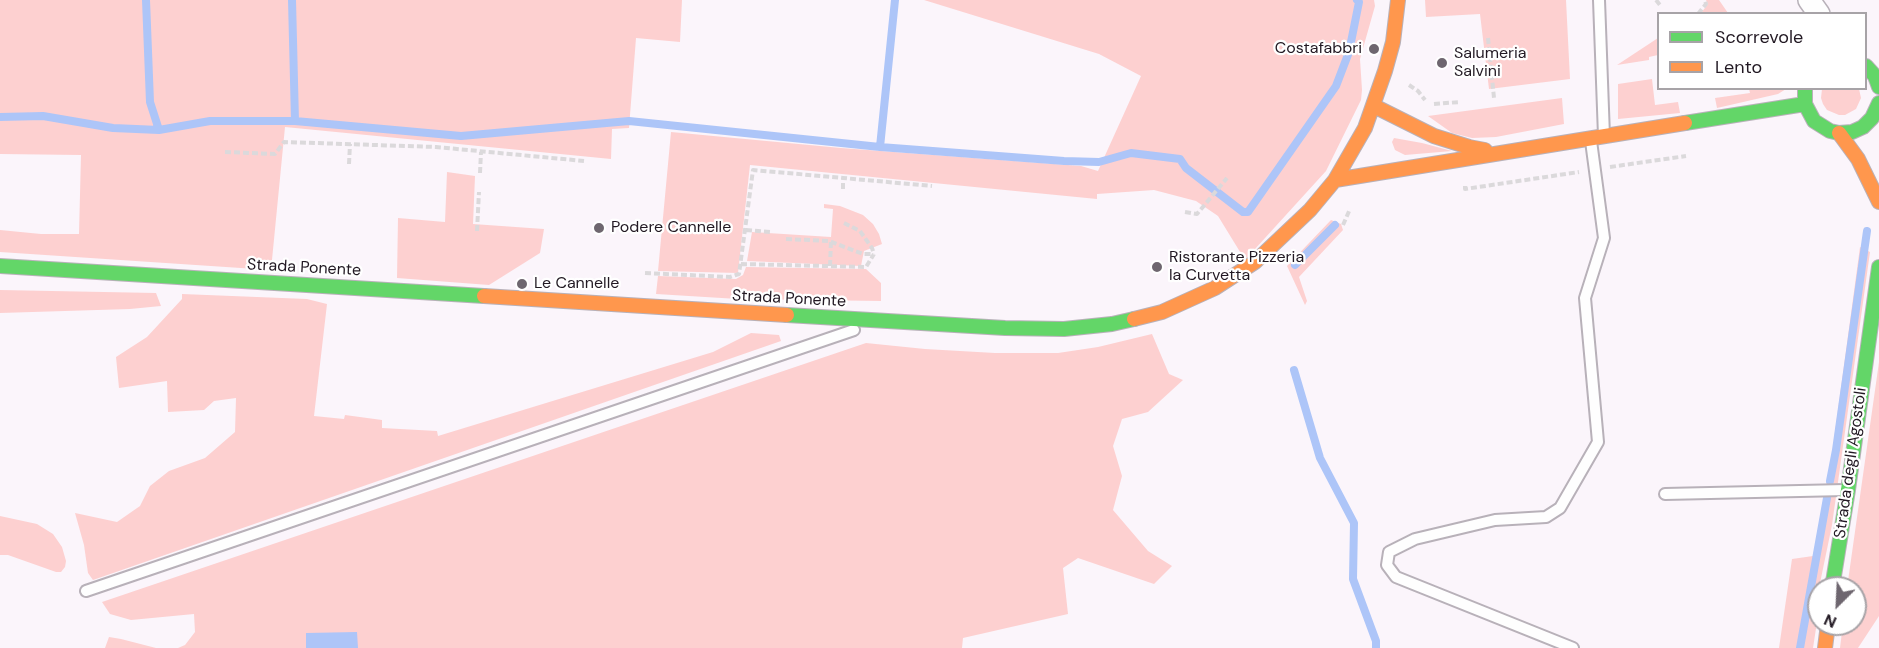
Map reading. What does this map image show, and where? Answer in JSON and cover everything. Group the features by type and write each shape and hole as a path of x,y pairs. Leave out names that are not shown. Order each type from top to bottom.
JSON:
{"main road":[{"name":"Strada Ponente","path":"0,266 1005,328 1064,329 1112,324 1162,312 1215,288 1255,262 1310,210 1335,180 1354,149 1374,106 1393,42 1398,0"},
{"path":"1867,67 1875,76 1879,87"},
{"path":"1805,90 1805,104 1814,121 1830,132 1852,132 1863,127 1872,118 1879,105"},
{"path":"1335,180 1805,104"},
{"path":"1879,105 1879,114"},
{"path":"1374,106 1434,136 1468,147 1500,153"},
{"path":"1839,133 1858,159 1879,202"},
{"name":"Strada degli Agostoli","path":"1834,576 1879,267"}],"lane":[{"path":"1573,648 1396,577 1387,565 1389,552 1415,539 1495,520 1546,517 1560,508 1598,442 1585,298 1604,238 1598,137 1599,0"},
{"path":"86,591 880,321"},
{"path":"1665,494 1848,490"}],"path":[{"path":"1656,0 1660,5"},
{"path":"1488,38 1494,98"},
{"path":"1409,85 1426,101 1435,104 1460,102"},
{"path":"225,152 275,154 284,142 436,147 584,161"},
{"path":"349,164 350,144"},
{"path":"480,173 481,152"},
{"path":"645,273 734,277 739,274 753,170 932,186"},
{"path":"843,178 843,189"},
{"path":"1185,212 1197,214 1227,178"},
{"path":"477,231 479,192"},
{"path":"844,223 860,231 874,254"},
{"path":"746,230 771,232"},
{"path":"786,238 831,242 863,254 874,254"},
{"path":"830,266 831,242"},
{"path":"741,264 866,267 874,254"}],"shaded area":[{"path":"0,0 682,0 680,42 636,38 629,128 612,129 611,159 285,127 271,270 0,252 0,230 41,234 79,234 81,155 0,154"},
{"path":"924,0 1374,0 1375,6 1360,59 1361,100 1326,171 1245,260 1218,216 1196,201 1154,190 1097,194 1097,199 750,165 738,273 658,271 671,132 841,148 1081,166 1098,171 1141,76 1099,54"},
{"path":"1425,0 1566,0 1570,79 1489,89 1480,14 1426,17"},
{"path":"1706,0 1719,0 1727,12 1702,12 1708,4"},
{"path":"1657,39 1657,55 1649,57 1649,60 1617,65"},
{"path":"1652,79 1655,105 1678,102 1680,113 1618,119 1618,84"},
{"path":"1749,90 1784,90 1778,94 1717,108 1715,98 1750,93"},
{"path":"1822,90 1859,90 1861,98 1856,109 1845,115 1839,115 1827,110 1821,98"},
{"path":"1562,98 1564,124 1496,137 1472,138 1452,133 1428,116"},
{"path":"1394,138 1452,151 1405,155 1395,150 1392,142"},
{"path":"447,172 475,176 473,224 544,229 540,253 489,285 397,278 398,218 445,222"},
{"path":"824,204 840,206 863,215 873,224 879,234 882,244 864,251 861,266 747,261 752,232 831,237 833,209 824,208"},
{"path":"1331,220 1341,224 1343,230 1299,277 1307,301 1305,305 1287,266"},
{"path":"1860,247 1870,252 1832,525 1821,576 1807,576 1807,636 1815,636 1813,648 1779,648 1792,559 1813,556 1832,454"},
{"path":"746,267 866,269 881,283 881,301 738,299 656,294 658,276 736,279 743,275"},
{"path":"0,290 156,293 161,306 0,313"},
{"path":"182,294 307,299 327,304 314,416 344,419 345,415 382,420 382,428 437,431 438,436 713,352 751,333 779,335 781,341 93,580 88,573 84,545 75,513 117,522 140,506 150,486 169,471 205,458 235,432 236,398 214,401 204,410 168,412 167,381 119,388 116,357 147,337 182,299"},
{"path":"1152,334 1169,374 1183,380 1148,412 1122,419 1113,446 1122,476 1113,510 1148,551 1172,566 1154,584 1078,558 1063,568 1068,614 963,638 962,648 178,648 185,645 195,632 194,614 131,620 110,614 102,602 866,343 995,353 1058,353 1098,347"},
{"path":"1879,362 1879,616 1867,634 1867,576 1849,576"},
{"path":"0,516 37,524 53,534 62,547 66,561 61,572 8,555 0,555"},
{"path":"1842,636 1866,636 1858,648 1840,648"},
{"path":"109,637 121,639 156,648 105,648"}],"water":[{"path":"357,632 358,648 306,648 306,633"}],"waterway":[{"path":"146,0 150,102 159,130"},
{"path":"292,0 295,121"},
{"path":"880,147 895,0"},
{"path":"0,117 43,116 113,128 159,130 210,121 295,121 461,136 629,121 880,147 1064,161 1099,162 1131,153 1180,159 1186,168 1243,212 1248,212 1336,86 1349,52 1359,2 1357,0"},
{"path":"1295,265 1335,225"},
{"path":"1830,481 1867,231"},
{"path":"1294,370 1320,458 1354,523 1353,579 1376,641 1376,648"},
{"path":"1800,648 1827,498"}],"traffic: fast":[{"path":"1867,67 1875,76 1879,87"},
{"path":"1805,90 1805,104 1814,121 1830,131 1839,133 1852,132 1863,127 1872,118 1879,103"},
{"path":"1685,123 1805,104"},
{"path":"0,266 484,296"},
{"path":"1834,576 1879,267"},
{"path":"787,315 1005,328 1064,329 1112,324 1134,319"}],"traffic: slow":[{"path":"1134,319 1162,312 1215,288 1255,262 1310,210 1335,180 1365,128 1385,71 1393,42 1398,0"},
{"path":"1374,106 1434,136 1485,150"},
{"path":"1335,180 1685,123"},
{"path":"1839,133 1858,159 1879,202"},
{"path":"484,296 787,315"},
{"path":"1825,648 1826,636"}],"place":[{"name":"Costafabbri","path":"1374,49"},
{"name":"Salumeria Salvini","path":"1442,63"},
{"name":"Podere Cannelle","path":"599,228"},
{"name":"Ristorante Pizzeria la Curvetta","path":"1157,267"},
{"name":"Le Cannelle","path":"522,284"}]}
